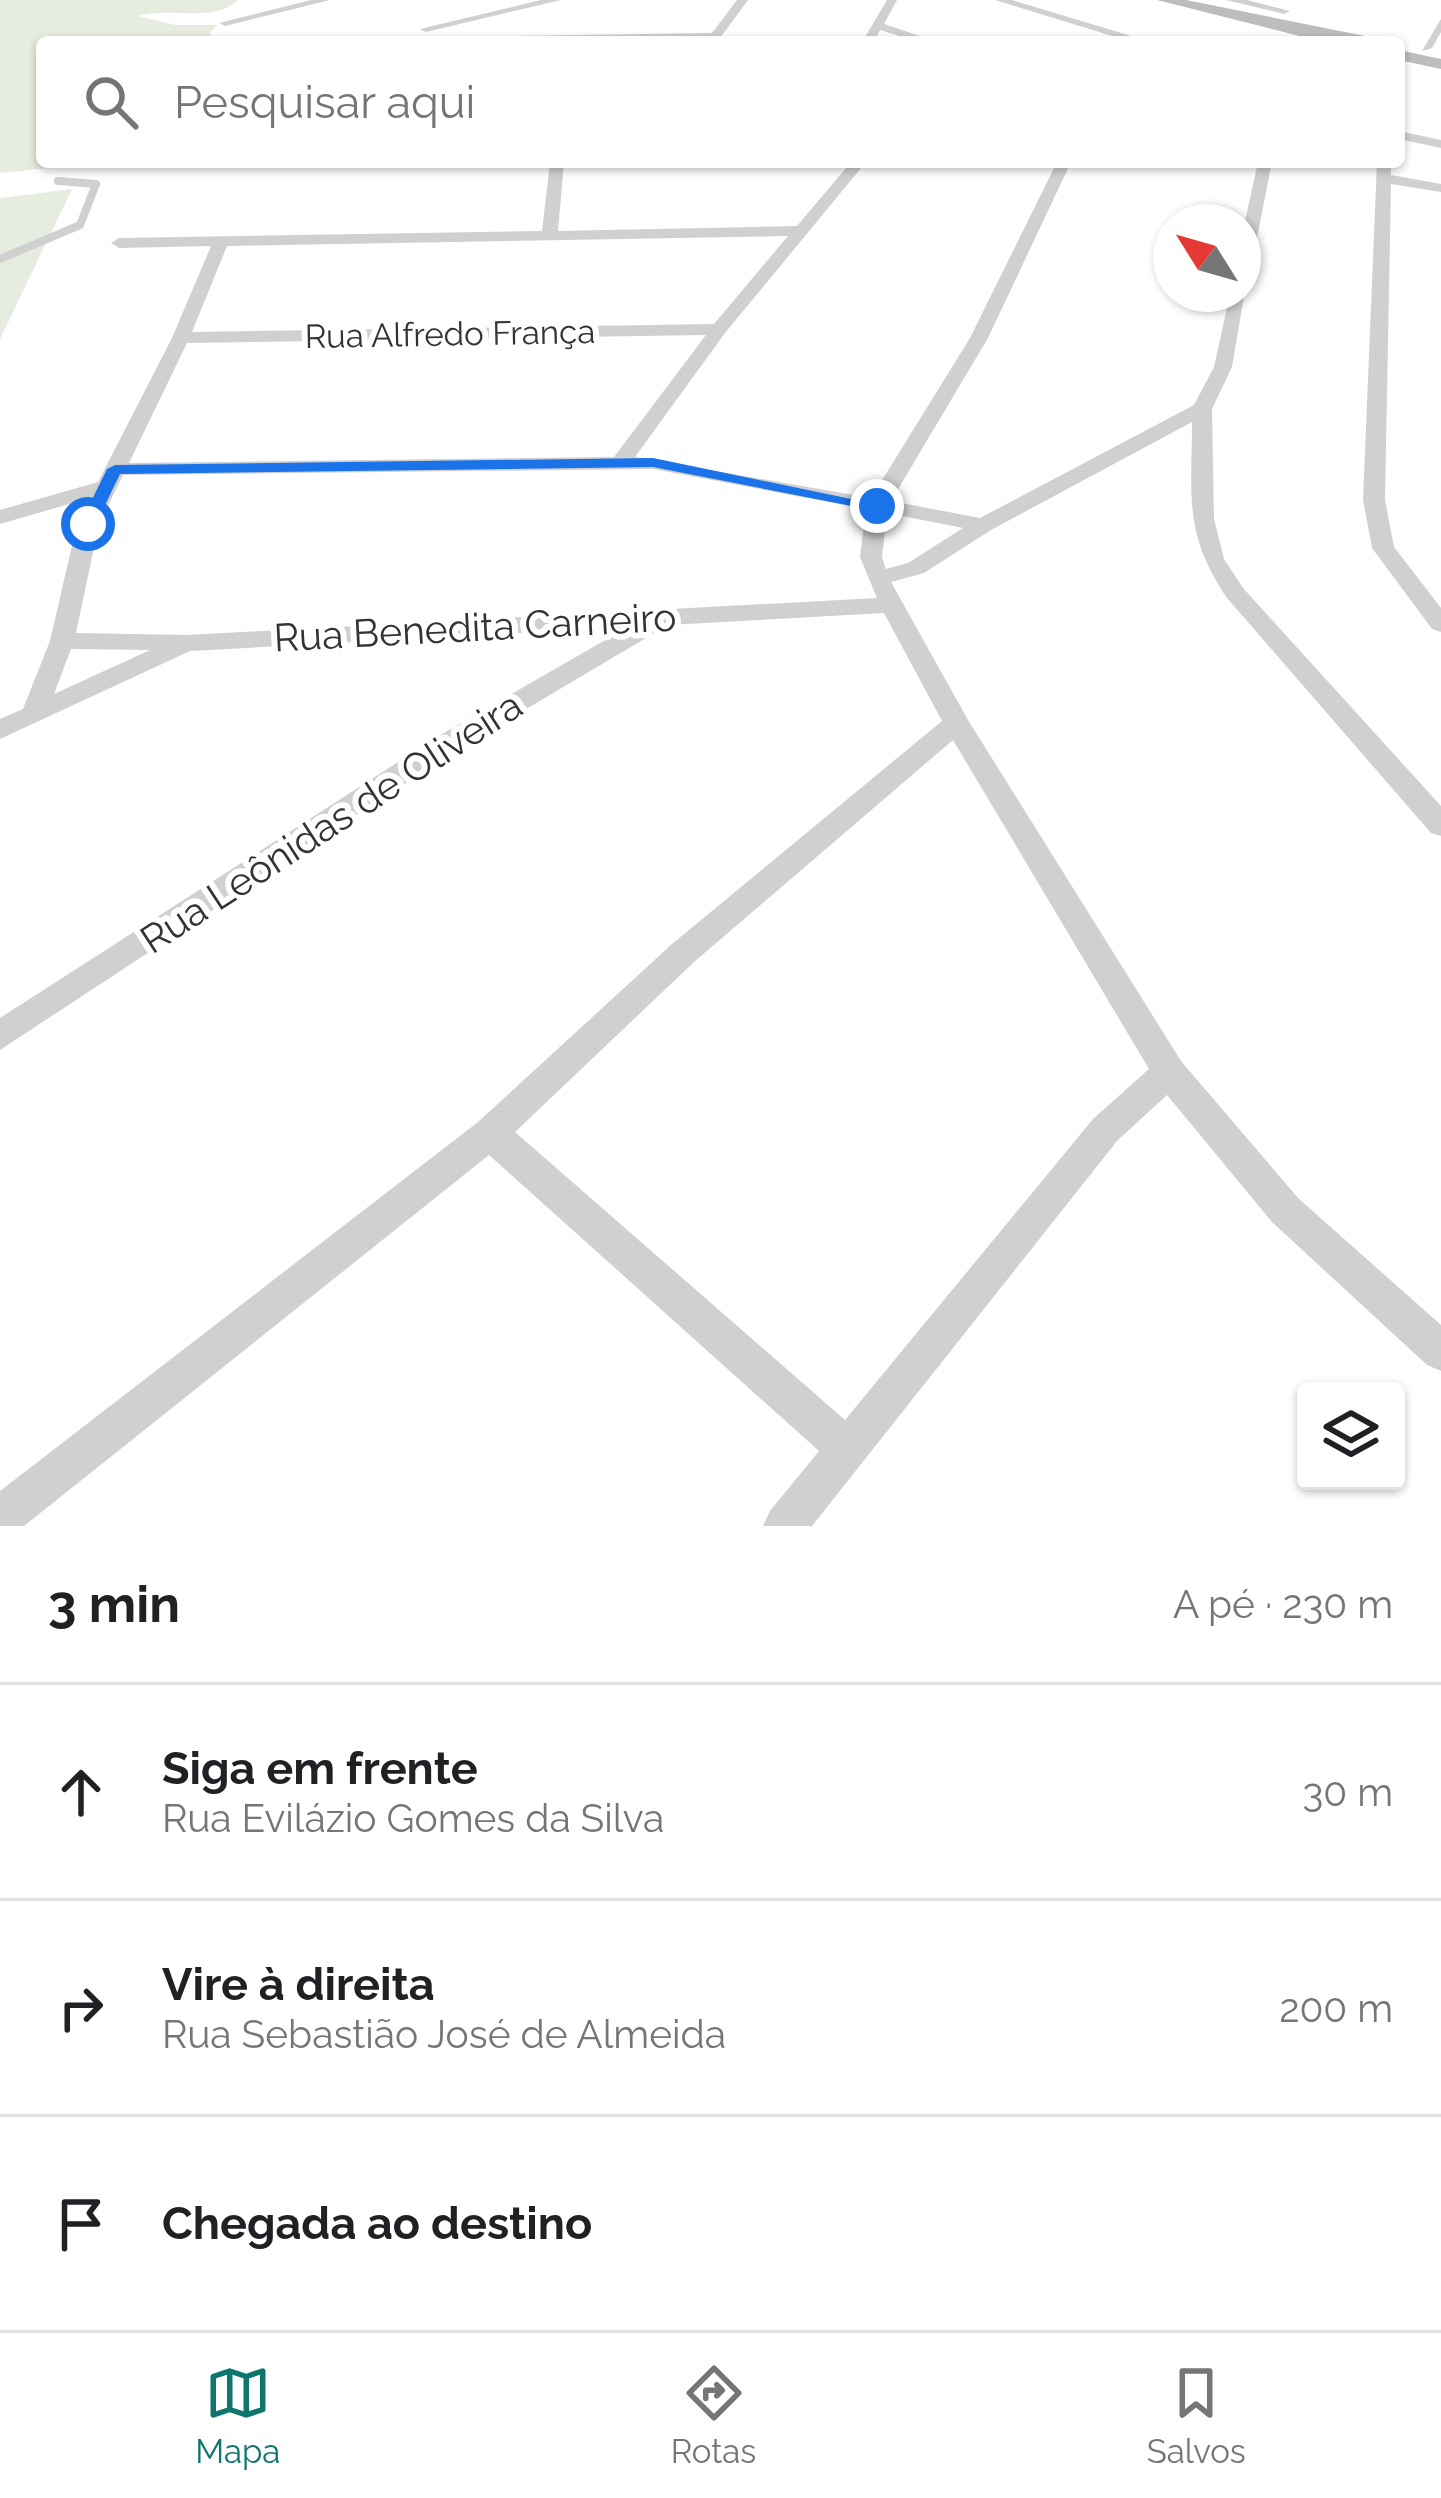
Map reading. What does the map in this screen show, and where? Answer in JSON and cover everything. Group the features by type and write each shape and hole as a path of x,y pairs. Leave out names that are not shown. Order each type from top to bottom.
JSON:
{"main road":[{"path":"1165,0 1296,34"},
{"path":"1405,56 1441,64"}],"street":[{"path":"225,23 321,0"},
{"path":"394,36 556,0"},
{"path":"715,36 743,0"},
{"path":"872,36 892,0"},
{"path":"1000,0 1124,36"},
{"path":"1231,0 1291,8 1263,22"},
{"path":"1434,49 1441,22"},
{"path":"878,26 912,36"},
{"path":"1405,136 1441,144"},
{"path":"549,238 556,168"},
{"path":"622,461 719,329 854,168"},
{"path":"1061,168 979,338 877,506 871,557 883,592 956,723 1169,1072 1285,1210 1441,1351"},
{"path":"1256,204 1264,168"},
{"path":"1441,188 1384,170 1374,500 1383,548 1441,624"},
{"path":"119,244 803,231"},
{"path":"34,714 62,640 88,524 181,338 220,243"},
{"path":"1235,312 1223,367 1202,409 1203,519 1213,559 1235,593 1441,825"},
{"name":"Rua Alfredo França","path":"181,338 719,329"},
{"name":"Rua Benedita Carneiro","path":"62,640 187,644 666,616 883,592 983,525 1202,409"},
{"path":"0,517 110,478 622,461 676,466 983,525"},
{"name":"Rua Leônidas de Oliveira","path":"0,1036 446,744 666,616"},
{"path":"0,730 187,644"},
{"path":"0,1518 490,1133 683,952 956,723"},
{"path":"785,1526 1105,1130 1169,1072"},
{"path":"490,1133 849,1451"}],"lane":[{"path":"0,259 80,225 96,184 58,182"}],"shaded area":[{"path":"0,0 238,0 204,13 138,16 176,25 217,25 211,36 36,36 36,168 49,168 0,173"},
{"path":"72,189 0,339 0,198"}],"route":[{"path":"88,524 115,469 622,461 676,466 877,506"}]}
